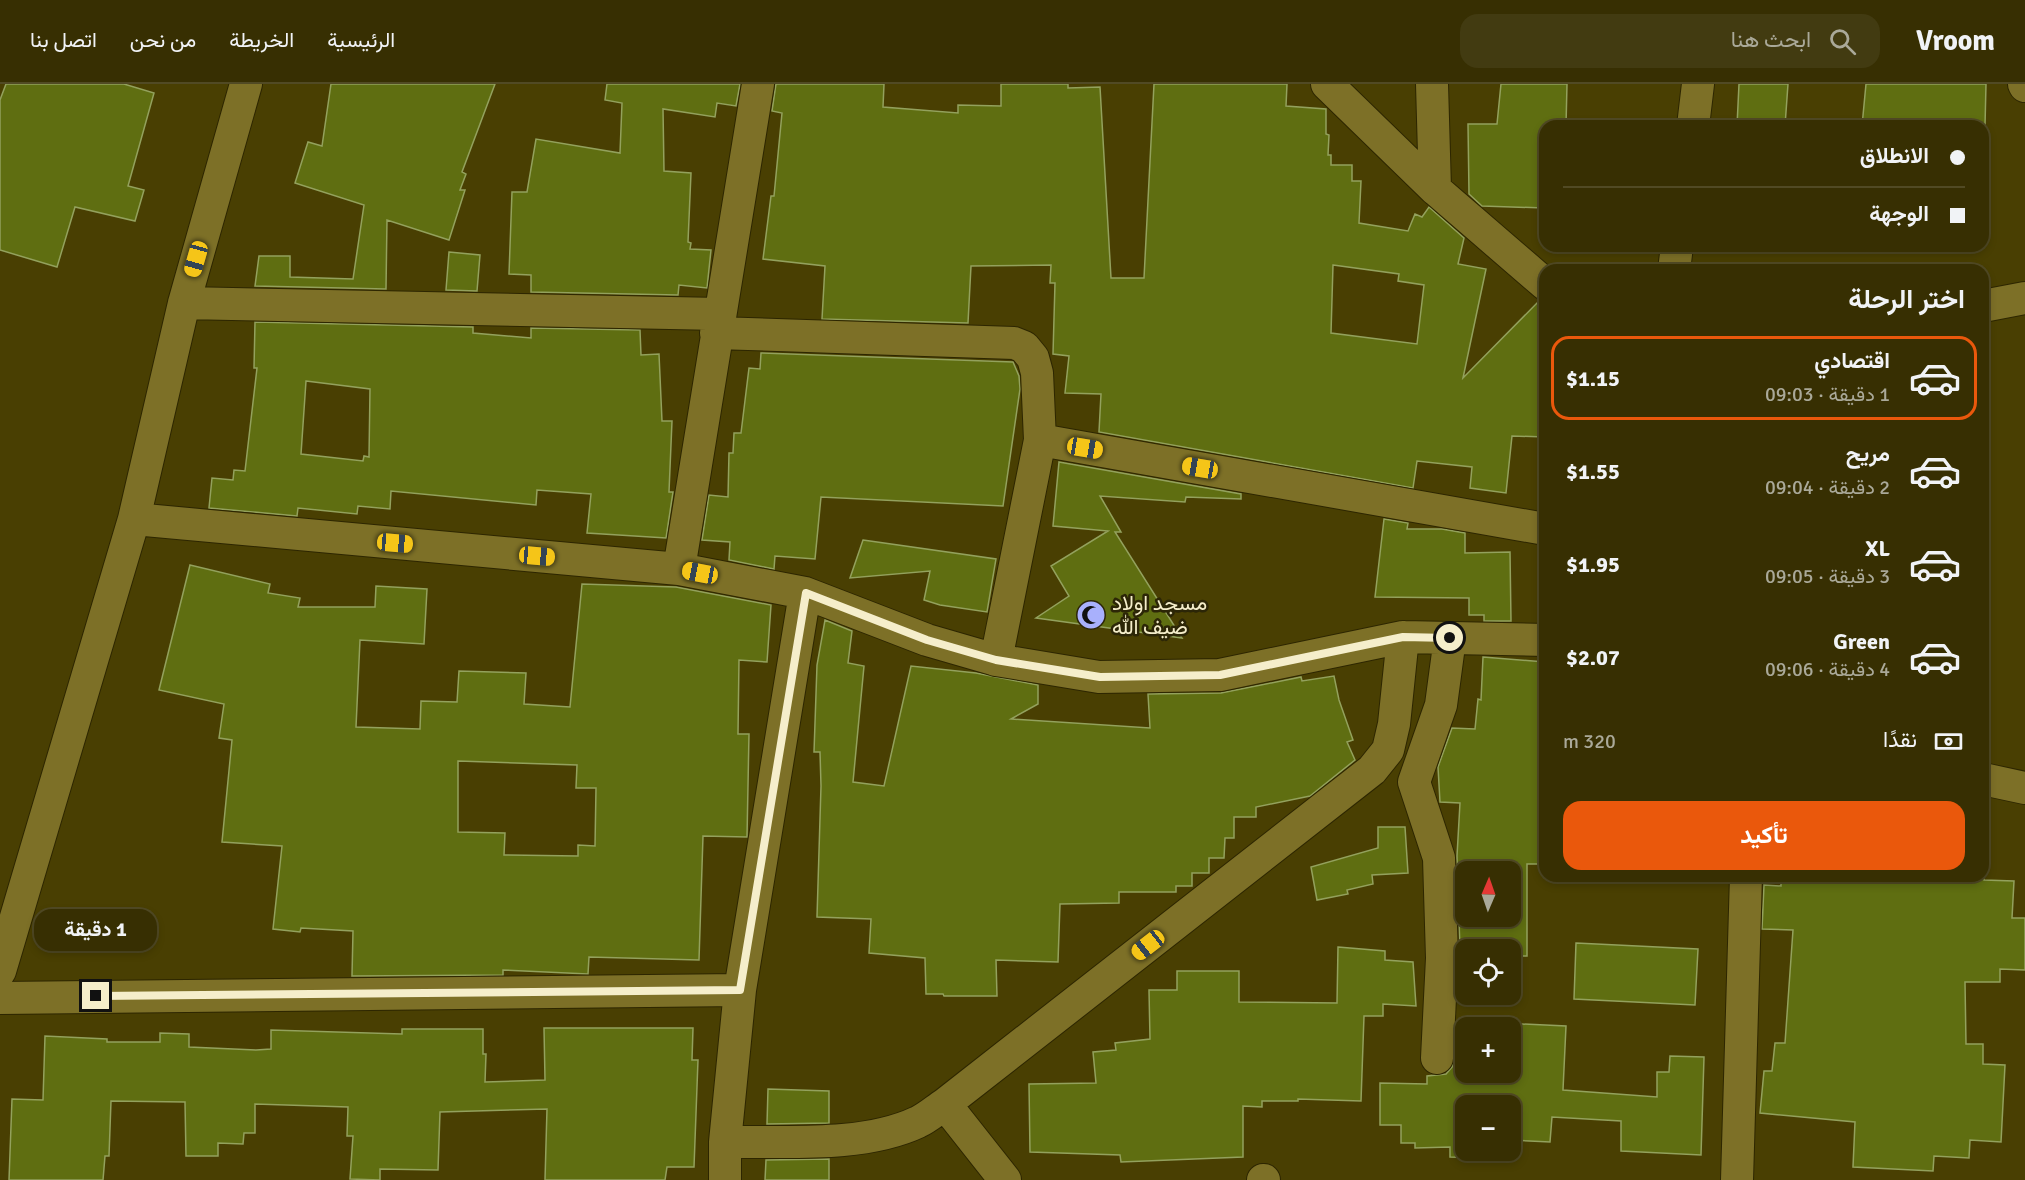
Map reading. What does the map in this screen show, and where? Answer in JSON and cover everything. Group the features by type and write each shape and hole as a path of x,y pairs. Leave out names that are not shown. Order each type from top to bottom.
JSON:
{"street":[{"path":"0,971 135,519 184,303 246,84"},
{"path":"680,569 718,324 759,84"},
{"path":"1327,84 1435,189 1539,279"},
{"path":"1432,84 1435,189"},
{"path":"1694,120 1698,84"},
{"path":"1989,305 2025,298"},
{"path":"184,303 718,324 1014,343 1024,347 1033,358 1037,373 1040,440 996,660"},
{"path":"1040,440 1539,528"},
{"path":"135,519 680,569 806,593 927,640 996,660 1100,677 1220,675 1403,637 1539,640"},
{"path":"725,1180 725,1142 740,990 806,593"},
{"path":"725,1142 833,1140 883,1134 918,1122 945,1104 1372,770 1388,750 1394,724 1403,637"},
{"path":"1437,1058 1442,958 1439,858 1414,782 1441,705 1450,638"},
{"path":"1989,780 2025,788"},
{"path":"1737,1180 1746,882"},
{"path":"0,998 740,990"},
{"path":"945,1104 1005,1180"}],"building":[{"path":"6,84 124,84 154,93 128,186 144,190 135,221 75,207 57,267 0,250 0,100"},
{"path":"331,84 495,84 462,172 466,174 460,190 465,190 449,240 387,220 386,289 255,286 259,256 290,256 290,277 353,279 364,205 295,183 308,142 322,146"},
{"path":"607,84 740,84 736,106 717,103 715,117 663,109 664,171 691,173 688,242 691,243 690,249 711,250 707,288 679,285 678,295 531,292 531,275 509,274 512,192 527,192 536,139 620,153 622,103 605,100"},
{"path":"776,84 884,84 883,107 958,113 958,105 1001,106 1001,84 1068,84 1068,88 1100,87 1111,278 1144,278 1154,84 1287,84 1286,106 1326,109 1326,134 1329,135 1328,155 1331,155 1331,165 1352,165 1352,181 1361,181 1359,223 1408,231 1415,214 1422,217 1429,207 1464,238 1458,264 1486,269 1463,378 1539,301 1539,437 1512,436 1506,493 1470,488 1472,467 1417,461 1413,488 1099,432 1101,394 1065,393 1069,356 1053,354 1055,283 1050,283 1051,265 971,266 968,323 822,319 825,266 763,259 771,196 774,196 782,113 772,111","holes":["1333,265 1399,274 1398,281 1424,285 1417,344 1331,333"]},
{"path":"1501,84 1567,84 1566,120 1539,120 1539,208 1482,206 1469,194 1468,124 1497,124"},
{"path":"1739,84 1788,84 1785,120 1737,120"},
{"path":"1866,84 1986,84 1985,120 1863,120"},
{"path":"449,252 480,255 477,291 446,290"},
{"path":"255,322 473,327 473,333 531,338 531,328 640,330 641,355 659,354 662,421 672,421 669,492 673,492 666,538 587,533 591,494 537,490 536,505 391,491 390,509 358,506 357,514 298,508 297,516 209,508 212,478 233,480 234,470 245,471 257,368 254,368","holes":["306,381 370,389 369,457 364,456 363,461 301,454"]},
{"path":"761,353 1013,362 1019,376 1020,389 1003,506 821,497 815,559 775,556 774,569 729,560 730,542 702,540 709,495 728,497 729,453 733,453 734,433 741,433 749,368 760,369"},
{"path":"1059,462 1241,494 1241,499 1186,497 1185,502 1100,496 1121,532 1115,532 1182,638 1036,618 1069,596 1051,566 1108,531 1053,526"},
{"path":"1384,519 1408,523 1407,529 1442,529 1465,533 1465,553 1510,552 1511,621 1484,621 1484,615 1469,615 1469,598 1375,597"},
{"path":"863,540 996,559 987,612 940,605 924,600 930,571 850,578"},
{"path":"190,565 270,584 268,593 300,598 298,607 375,607 376,586 427,589 424,644 360,640 356,727 420,729 421,701 457,702 459,671 526,673 524,704 570,707 582,584 676,587 771,605 767,662 739,660 738,734 749,734 747,837 703,836 699,960 589,957 588,974 503,970 503,975 352,976 353,931 301,928 300,932 273,929 282,846 222,842 232,740 219,738 224,704 159,690","holes":["458,761 577,765 576,788 596,788 595,846 578,845 578,856 504,855 505,833 458,832"]},
{"path":"825,620 852,631 848,663 864,666 853,782 884,786 911,666 976,673 1038,685 1038,704 1011,719 1150,728 1148,694 1221,693 1301,677 1302,681 1334,676 1339,700 1353,740 1347,742 1355,760 1310,796 1256,807 1256,817 1234,817 1234,838 1225,838 1224,858 1209,858 1209,873 1192,873 1192,886 1176,886 1176,892 1119,892 1119,903 1060,904 1058,962 996,960 997,996 926,994 925,958 869,953 871,919 817,917 821,786 820,752 814,752 817,665"},
{"path":"1483,657 1539,662 1539,864 1527,864 1527,956 1521,956 1521,939 1460,939 1459,927 1521,927 1521,861 1457,861 1460,803 1440,802 1438,767 1452,728 1475,729 1478,699 1481,700"},
{"path":"1378,827 1405,827 1408,873 1372,875 1373,884 1347,890 1348,894 1317,900 1311,867 1378,848"},
{"path":"2014,881 2012,918 2025,918 2025,970 2000,969 2000,982 1965,982 1966,1044 1983,1044 1983,1064 2005,1065 2001,1142 1970,1140 1969,1158 1934,1156 1933,1171 1853,1167 1855,1122 1760,1113 1764,1071 1772,1071 1775,1043 1785,1043 1793,930 1762,929 1764,885 1781,886 1781,882"},
{"path":"1576,943 1698,949 1695,1005 1574,999"},
{"path":"1338,947 1385,951 1385,960 1413,962 1416,1006 1383,1004 1383,1016 1364,1016 1361,1101 1298,1099 1298,1101 1262,1101 1262,1107 1243,1106 1243,1157 1121,1162 1120,1155 1030,1152 1029,1084 1096,1083 1093,1052 1116,1050 1115,1043 1150,1039 1149,990 1177,990 1177,971 1239,971 1239,1002 1337,1003"},
{"path":"1521,1024 1566,1026 1563,1090 1657,1097 1657,1072 1669,1072 1670,1056 1704,1057 1701,1155 1621,1151 1621,1121 1552,1117 1550,1142 1521,1141 1521,1095 1455,1095 1455,1157 1450,1157 1450,1147 1415,1148 1415,1143 1401,1143 1401,1125 1380,1125 1380,1083 1427,1084 1427,1076 1446,1074 1455,1059 1455,1083 1521,1083"},
{"path":"544,1028 693,1028 692,1060 698,1060 694,1167 667,1167 665,1180 545,1180 547,1109 440,1112 438,1170 380,1169 380,1180 350,1179 353,1136 347,1136 348,1107 255,1104 255,1133 244,1133 243,1144 218,1143 218,1156 186,1156 185,1102 111,1101 109,1156 105,1156 103,1180 9,1180 12,1099 43,1100 45,1036 107,1039 107,1042 160,1042 160,1033 189,1034 189,1047 256,1050 271,1049 271,1030 402,1034 402,1029 483,1029 483,1054 486,1054 485,1082 545,1080"},
{"path":"768,1089 829,1091 829,1123 767,1124"},
{"path":"829,1159 829,1180 765,1180 766,1160"}],"place":[{"name":"مسجد اولاد ضيف الله","path":"1091,615"}],"route":[{"path":"96,996 740,990 806,593 927,640 996,660 1100,677 1220,675 1403,637 1450,638"}]}
